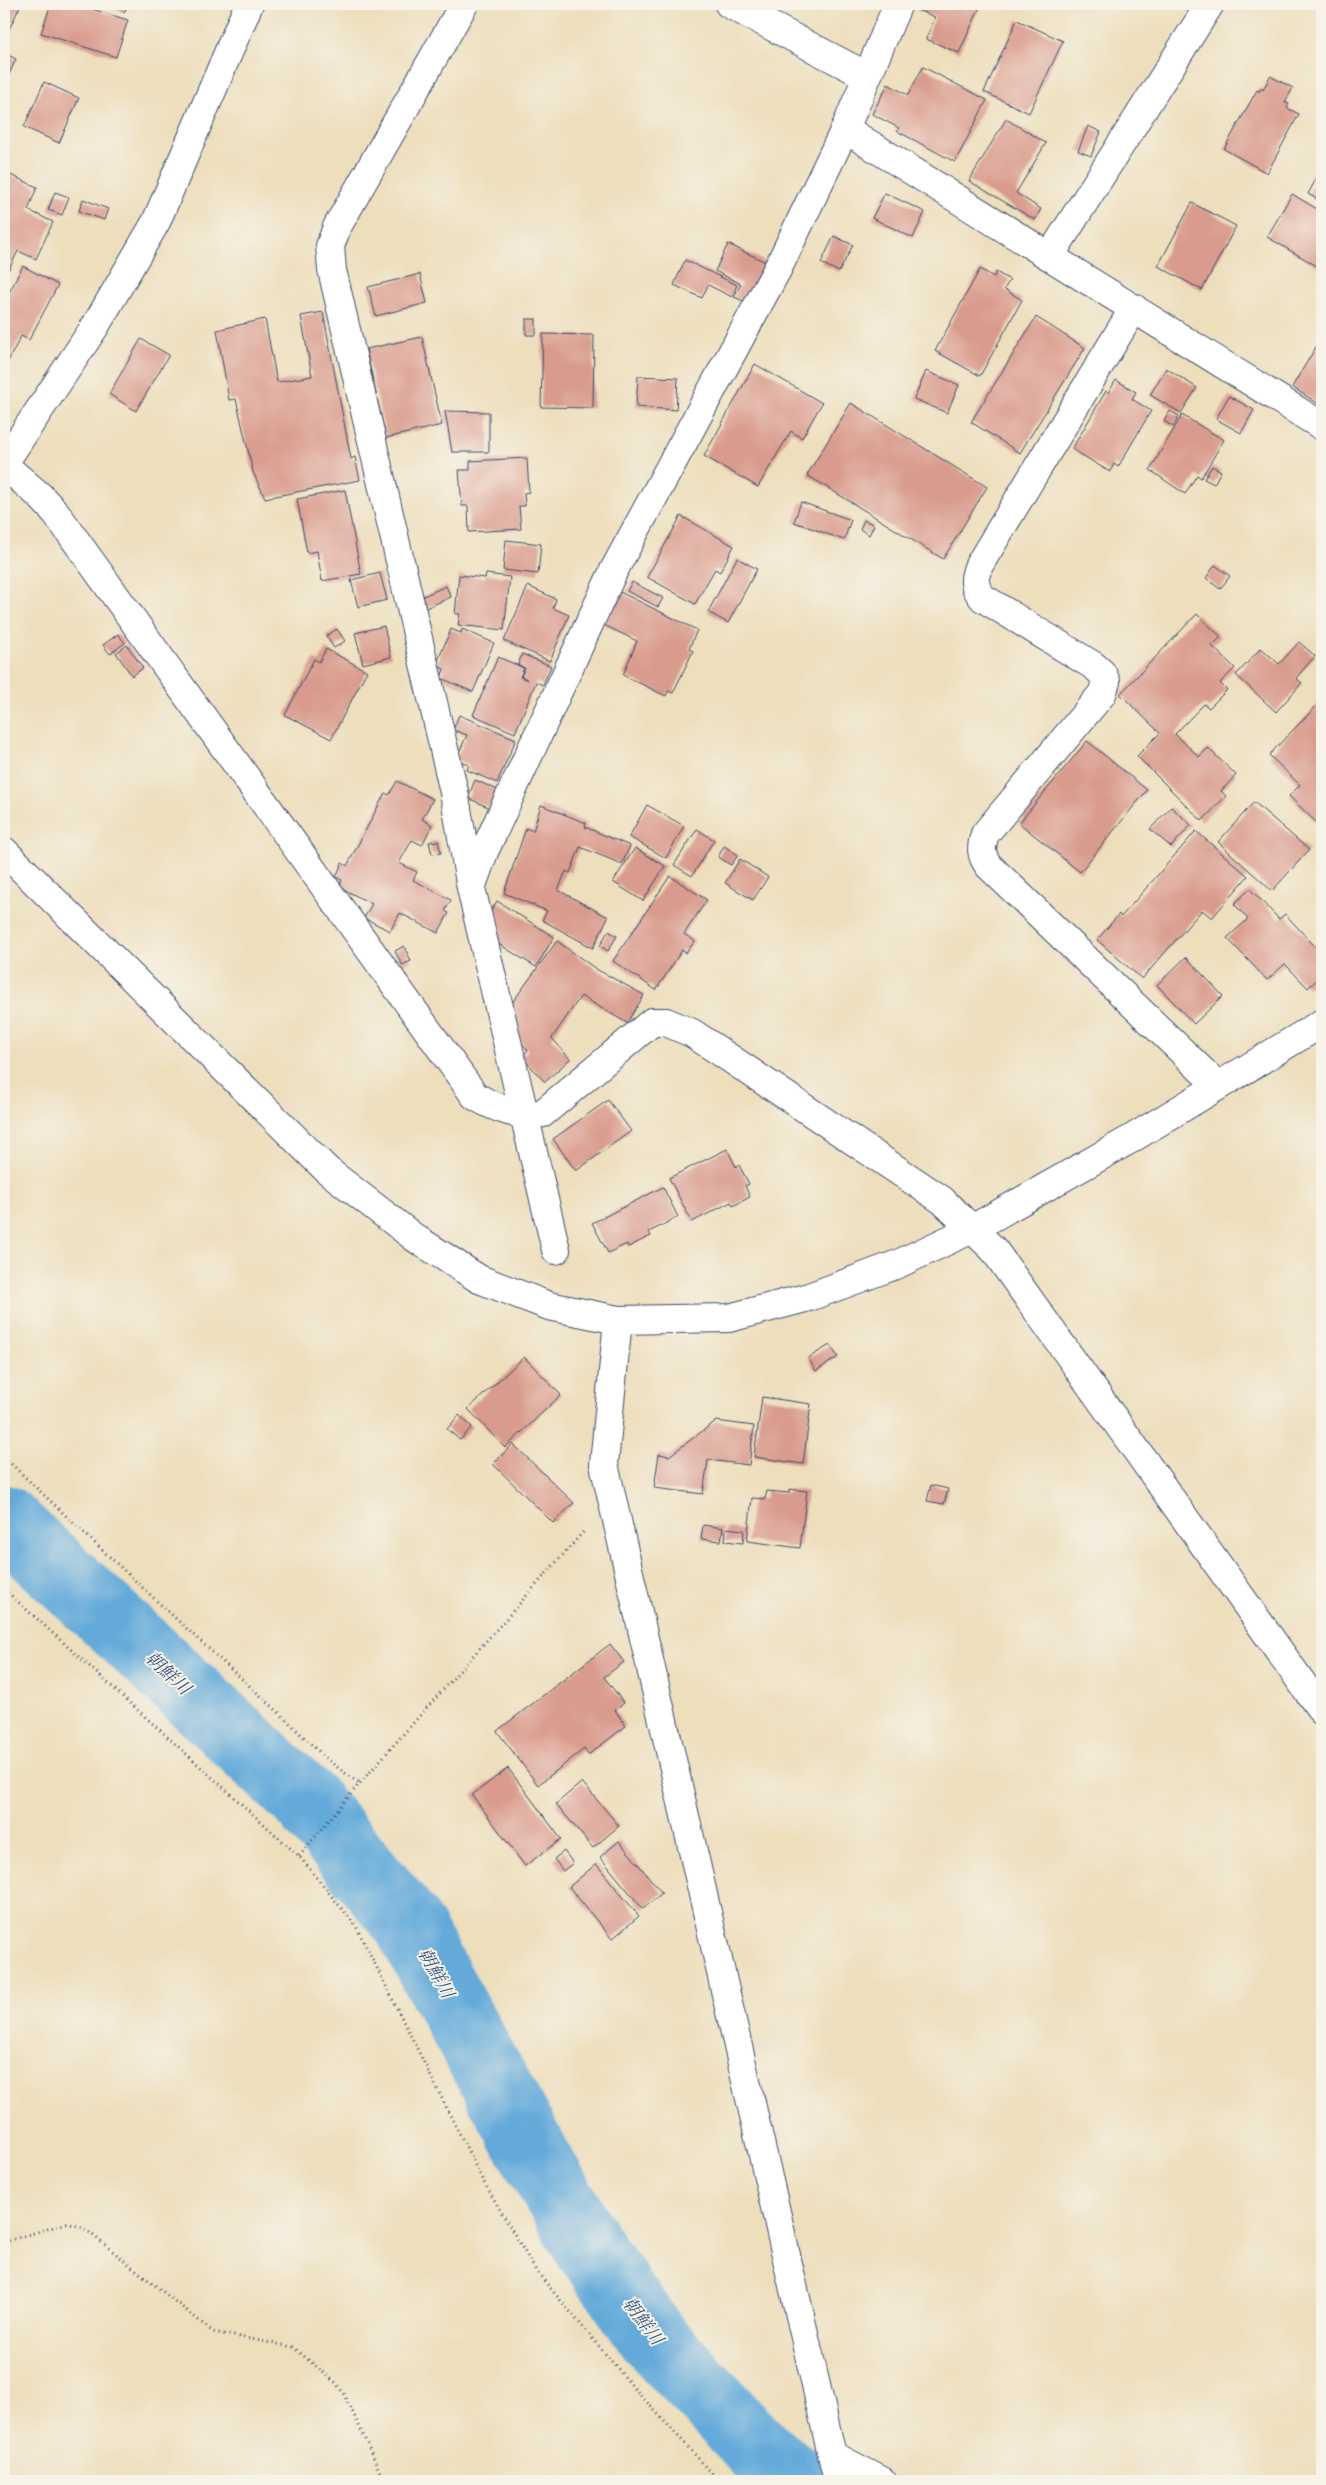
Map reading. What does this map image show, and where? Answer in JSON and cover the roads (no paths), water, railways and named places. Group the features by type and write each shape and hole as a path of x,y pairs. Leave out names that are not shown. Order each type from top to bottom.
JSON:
{"street":[{"path":"249,4 156,222 96,325 4,464 56,513 465,1084 483,1100 524,1114 535,1115 543,1113 652,1022 666,1022 692,1032 942,1200 994,1250 1322,1711"},
{"path":"464,4 337,227 330,246 332,270 454,792 471,888 556,1250"},
{"path":"729,4 867,76"},
{"path":"471,888 484,852 614,570 778,268 844,129 898,4"},
{"path":"1050,256 1210,4"},
{"path":"844,129 1322,426"},
{"path":"1134,308 974,578 975,589 983,598 1094,666 1102,673 1106,682 1102,694 985,834 981,848 982,858 988,866 1218,1086"},
{"path":"4,851 327,1170 408,1232 479,1278 549,1306 618,1320 730,1318 809,1297 898,1264 972,1228 1218,1086 1322,1023"},
{"path":"618,1320 604,1464 835,2467 882,2481"}],"waterway":[{"name":"朝鮮川","path":"4,1520 305,1800 406,1921 525,2138 586,2243 653,2338 760,2452 798,2481"}]}
